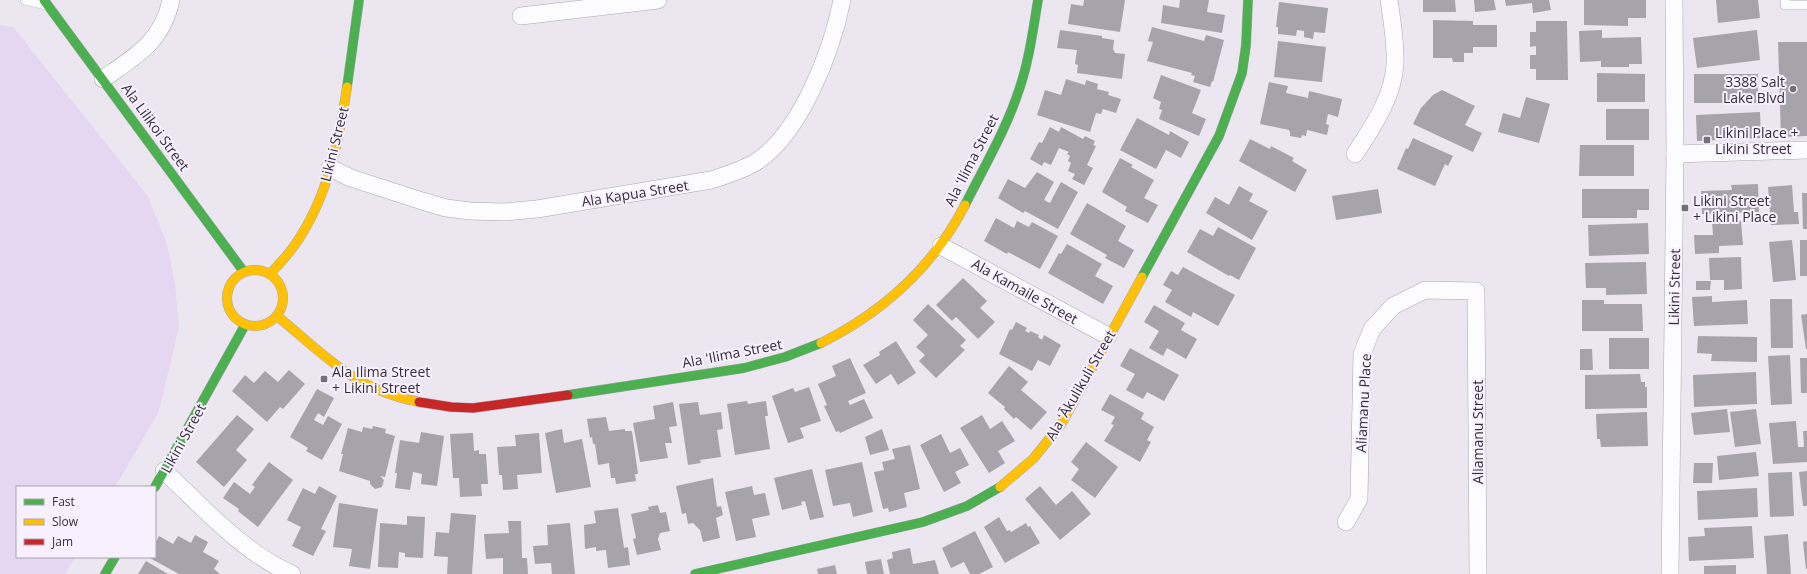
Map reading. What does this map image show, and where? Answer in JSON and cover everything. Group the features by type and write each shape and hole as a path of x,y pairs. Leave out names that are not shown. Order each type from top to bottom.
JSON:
{"street":[{"path":"103,79 145,49 158,34 167,17 171,0"},
{"name":"Likini Street","path":"270,274 286,258 301,236 318,200 330,168 342,118 359,0"},
{"path":"521,16 658,0"},
{"name":"Ala Kapua Street","path":"330,168 351,178 446,208 470,211 504,212 537,209 711,180 734,173 757,161 775,146 795,122 822,67 832,40 842,0"},
{"name":"Ala ʻIlima Street","path":"277,316 336,367 366,385 417,402 443,407 469,408 489,406 744,368 774,361 823,343 872,313 921,271 941,246 994,148 1011,111 1027,59 1038,0"},
{"name":"Ala ʻĀkulikuli Street","path":"696,574 922,522 962,509 988,497 1018,474 1047,443 1062,422 1219,136 1242,73 1246,45 1248,0"},
{"path":"1355,154 1376,120 1392,82 1395,64 1395,44 1389,0"},
{"name":"Likini Street","path":"1670,574 1675,154 1674,0"},
{"name":"Ala Lilikoi Street","path":"46,3 244,272"},
{"path":"1675,154 1807,150"},
{"name":"Ala Kamaile Street","path":"941,246 1108,336"},
{"path":"262,270 270,274 277,280 282,289 284,298 282,308 271,322 262,326 245,325 233,316 227,303 227,294 230,285 236,277 244,272 262,270"},
{"name":"Aliamanu Place","path":"1346,522 1359,499 1362,354 1372,329 1393,306 1425,290 1476,291"},
{"name":"Aliamanu Street","path":"1476,291 1478,574"},
{"name":"Likini Street","path":"156,486 245,325"},
{"path":"164,471 236,538 277,568 292,574"},
{"path":"105,574 114,558"}],"lane":[{"path":"25,0 46,3"},
{"path":"1785,0 1785,5 1807,5"}],"shaded area":[{"path":"0,25 13,27 147,195 166,241 175,283 179,326 159,411 116,486 16,486 16,558 74,558 65,574 0,574"}],"building":[{"path":"1084,0 1125,0 1120,32 1068,24 1071,4 1083,6"},
{"path":"1180,0 1209,0 1207,12 1225,15 1222,33 1161,23 1163,5 1179,8"},
{"path":"1423,0 1455,0 1456,12 1423,12"},
{"path":"1474,0 1494,0 1496,10 1475,12"},
{"path":"1505,0 1549,0 1551,10 1533,13 1532,3 1506,6"},
{"path":"1584,0 1646,0 1646,18 1628,18 1628,26 1584,25"},
{"path":"1716,0 1758,0 1760,18 1718,23"},
{"path":"1279,2 1328,8 1325,33 1314,32 1313,39 1304,37 1304,31 1297,30 1296,36 1278,34 1278,27 1276,27"},
{"path":"1433,20 1473,21 1473,25 1497,25 1497,47 1473,47 1473,53 1464,53 1464,62 1453,62 1452,58 1433,58"},
{"path":"1536,21 1567,21 1568,80 1536,80 1536,69 1530,69 1530,55 1536,55 1536,46 1530,47 1530,32 1536,32"},
{"path":"1152,27 1204,41 1206,35 1224,40 1213,82 1212,81 1210,87 1193,82 1195,76 1191,75 1192,73 1147,61 1153,42 1148,41"},
{"path":"1060,30 1102,36 1102,38 1114,40 1113,49 1115,53 1125,54 1122,79 1077,73 1078,65 1075,64 1077,50 1057,48"},
{"path":"1602,30 1602,38 1641,37 1642,64 1629,64 1629,67 1601,67 1601,61 1580,62 1579,31"},
{"path":"1757,30 1760,60 1697,68 1693,38"},
{"path":"1278,41 1326,47 1322,82 1274,77"},
{"name":"3388 Salt Lake Blvd","path":"1778,42 1807,42 1807,136 1781,137"},
{"path":"1597,73 1645,74 1645,102 1597,102"},
{"path":"1694,74 1758,74 1758,103 1694,103"},
{"path":"1161,75 1201,90 1192,113 1206,119 1199,136 1159,119 1162,110 1159,109 1161,102 1153,98"},
{"path":"1066,79 1085,85 1086,80 1098,84 1097,89 1109,92 1108,95 1121,99 1116,113 1103,109 1101,114 1096,113 1090,132 1037,115 1045,90 1061,95"},
{"path":"1269,82 1288,86 1286,93 1308,98 1309,91 1342,99 1338,117 1328,114 1326,124 1329,125 1327,135 1307,130 1306,136 1302,135 1301,138 1290,136 1289,130 1260,124"},
{"path":"1442,90 1475,106 1465,125 1482,133 1473,152 1413,124 1421,108 1433,95"},
{"path":"1526,97 1550,104 1539,143 1498,132 1503,113 1520,118"},
{"path":"1606,109 1649,109 1649,140 1606,140"},
{"path":"1760,112 1761,138 1697,141 1696,115"},
{"path":"1137,118 1169,135 1170,131 1189,142 1181,158 1166,150 1156,169 1120,150"},
{"path":"1050,127 1059,132 1061,127 1083,139 1085,136 1095,141 1093,145 1096,146 1087,165 1093,168 1084,185 1072,179 1075,174 1068,171 1071,163 1068,161 1070,156 1067,154 1069,152 1059,148 1051,165 1044,162 1042,166 1030,159 1039,142 1042,143"},
{"path":"1413,138 1453,156 1448,166 1445,164 1435,186 1397,169 1406,148 1408,149"},
{"path":"1250,139 1270,149 1271,146 1294,158 1292,161 1307,170 1295,192 1239,161"},
{"path":"1580,145 1634,145 1634,176 1579,176"},
{"path":"1120,158 1133,165 1131,167 1154,180 1144,198 1158,205 1148,223 1125,211 1127,207 1102,192"},
{"path":"1037,172 1054,182 1044,200 1050,203 1061,182 1078,192 1058,229 1025,211 1023,213 998,198 1008,179 1025,188"},
{"path":"1758,184 1759,212 1702,214 1701,191 1732,190 1731,185"},
{"path":"1792,185 1794,212 1798,212 1799,224 1771,225 1768,187"},
{"path":"1239,186 1253,194 1249,201 1268,211 1252,240 1206,213 1215,197 1229,205"},
{"path":"1378,189 1382,213 1336,220 1332,196"},
{"path":"1582,189 1649,189 1649,210 1637,210 1637,218 1582,218"},
{"path":"1802,193 1807,193 1807,229 1803,229"},
{"path":"1087,203 1126,226 1118,241 1134,250 1124,268 1105,258 1107,255 1070,234"},
{"path":"996,218 1014,228 1017,221 1029,227 1032,222 1058,236 1040,269 1008,252 1007,254 984,241"},
{"path":"1741,221 1743,245 1719,246 1719,253 1695,254 1694,235 1713,235 1712,222"},
{"path":"1648,223 1649,254 1589,256 1588,225"},
{"path":"1218,227 1256,248 1239,280 1230,275 1229,276 1187,252 1200,229 1213,236"},
{"path":"1792,240 1796,280 1773,282 1769,242"},
{"path":"1800,240 1807,240 1807,276 1800,276"},
{"path":"1067,244 1102,264 1095,276 1113,286 1103,304 1048,273 1059,253 1061,254"},
{"path":"1741,257 1742,289 1724,290 1724,280 1710,280 1709,258"},
{"path":"1646,262 1647,294 1606,295 1606,288 1586,288 1585,263"},
{"path":"1183,267 1235,295 1218,326 1193,312 1191,317 1165,302 1172,290 1163,285 1171,271 1178,275"},
{"path":"963,278 987,301 980,308 995,322 978,339 956,317 952,321 936,305"},
{"path":"1696,281 1711,281 1710,290 1696,290"},
{"path":"1712,296 1712,302 1747,300 1748,324 1694,326 1692,297"},
{"path":"1770,299 1792,299 1793,348 1771,348"},
{"path":"1582,300 1604,300 1604,304 1642,304 1643,331 1582,331"},
{"path":"928,304 966,340 960,346 965,350 936,378 919,361 925,355 916,347 928,335 913,320"},
{"path":"1154,305 1185,323 1181,330 1197,339 1186,359 1167,348 1163,356 1149,348 1159,331 1144,322"},
{"path":"1807,314 1807,349 1806,349 1801,315"},
{"path":"1016,322 1027,328 1025,331 1029,333 1030,331 1039,335 1038,337 1042,340 1044,335 1061,345 1050,366 1038,360 1032,371 999,354 1010,329 1012,330"},
{"path":"1698,336 1757,337 1757,362 1711,361 1712,354 1697,353"},
{"path":"1609,338 1649,338 1649,369 1609,369"},
{"path":"896,341 916,373 898,385 891,374 876,384 863,365 880,355 879,352"},
{"path":"1130,348 1179,375 1164,401 1147,392 1143,399 1126,390 1135,374 1120,366"},
{"path":"1580,349 1592,349 1593,370 1580,370"},
{"path":"1790,355 1792,404 1771,405 1768,356"},
{"path":"850,358 866,393 848,401 850,405 864,399 873,418 840,433 839,431 836,432 824,406 827,405 818,384 836,376 832,366"},
{"path":"1800,358 1807,358 1807,393 1801,393"},
{"path":"1009,366 1028,382 1021,390 1047,412 1031,430 1016,417 1014,419 1004,409 1005,407 988,393"},
{"path":"289,370 305,384 283,409 280,407 267,422 232,391 245,375 254,383 265,371 278,382"},
{"path":"1756,372 1757,404 1694,407 1693,375"},
{"path":"1640,374 1641,382 1645,382 1645,387 1647,387 1647,408 1585,409 1585,375"},
{"path":"809,387 821,421 800,428 804,438 788,443 772,396 793,388 795,392"},
{"path":"317,389 334,398 324,417 318,413 314,420 323,425 328,416 342,424 322,460 306,451 308,448 290,437"},
{"path":"1110,394 1144,413 1141,419 1154,427 1147,440 1151,442 1140,462 1104,441 1114,425 1111,424 1115,417 1101,410"},
{"path":"747,401 748,404 766,401 768,416 765,416 770,449 735,455 727,404"},
{"path":"673,402 677,426 669,427 672,443 665,443 668,458 640,462 633,423 655,419 653,406"},
{"path":"698,402 700,415 721,412 723,429 717,430 721,457 700,460 701,463 688,465 679,404"},
{"path":"1727,409 1730,432 1694,435 1691,413"},
{"path":"1756,409 1761,444 1735,447 1730,412"},
{"path":"1647,412 1648,446 1601,447 1600,439 1597,439 1596,414"},
{"path":"237,415 254,429 236,450 247,460 224,487 196,462"},
{"path":"982,415 990,429 1002,421 1015,441 998,451 1005,463 989,473 960,428"},
{"path":"606,417 609,431 625,429 625,431 632,431 638,474 635,474 636,481 616,484 615,478 611,478 609,463 598,465 595,444 593,444 592,437 590,438 587,419"},
{"path":"1796,421 1798,447 1804,447 1803,431 1807,431 1807,462 1773,464 1769,423"},
{"path":"373,426 386,429 385,433 395,436 385,477 380,476 384,480 382,487 375,489 370,484 370,481 339,471 343,454 341,454 348,428 362,432 363,427 372,429"},
{"path":"562,429 564,443 582,439 591,487 556,493 545,433"},
{"path":"882,429 889,450 870,455 865,437"},
{"path":"421,432 444,436 437,486 421,484 422,474 413,472 410,490 395,488 397,473 395,473 400,440 419,443"},
{"path":"473,433 474,451 479,450 479,454 486,454 488,484 481,484 482,496 460,497 459,478 453,478 450,434"},
{"path":"539,433 542,473 517,475 518,489 503,490 502,475 499,475 497,447 516,446 515,435"},
{"path":"941,434 950,453 960,448 969,465 955,472 961,483 944,492 920,445"},
{"path":"1086,442 1118,467 1095,498 1071,480 1079,469 1071,462"},
{"path":"910,445 920,489 904,493 907,507 889,512 888,508 883,509 874,472 884,470 882,462 895,459 892,449"},
{"path":"1756,452 1759,476 1719,480 1717,456"},
{"path":"269,462 293,480 258,527 238,511 239,509 223,498 234,482 250,494 255,487 252,485"},
{"path":"862,462 873,512 853,517 850,503 833,506 825,470"},
{"path":"1694,463 1713,463 1712,483 1693,483"},
{"path":"812,469 824,517 810,520 805,501 801,502 802,505 782,510 774,478"},
{"path":"1807,471 1807,506 1803,506 1799,472"},
{"path":"1792,472 1794,516 1770,517 1768,473"},
{"path":"713,478 717,507 721,506 723,515 716,518 720,538 703,542 700,530 693,523 688,524 686,513 682,514 676,486"},
{"path":"319,486 337,496 321,529 326,531 313,556 292,546 301,527 287,520 303,488 315,494"},
{"path":"752,486 754,495 765,493 770,515 752,519 756,537 736,541 725,492"},
{"path":"1040,486 1056,505 1072,491 1091,514 1060,540 1025,499"},
{"path":"1757,488 1758,517 1698,520 1697,491"},
{"path":"339,503 378,509 370,569 349,566 352,549 333,547"},
{"path":"658,505 660,513 666,512 670,531 660,533 658,539 661,550 637,555 633,539 636,538 631,514 649,510 648,507"},
{"path":"618,508 624,548 628,547 630,565 608,568 606,550 596,551 596,547 585,549 584,525 596,523 594,511"},
{"path":"451,513 476,515 472,574 447,574 448,557 434,556 436,532 449,533"},
{"path":"407,516 425,517 423,558 405,557 405,553 399,552 398,568 378,567 380,523 407,525"},
{"path":"999,517 1007,531 1010,530 1011,532 1026,523 1028,527 1030,526 1040,543 1005,563 984,527"},
{"path":"508,521 521,521 522,558 527,558 528,574 503,574 503,558 486,559 484,534 509,533"},
{"path":"570,523 575,574 552,574 551,563 535,564 533,546 548,545 547,525"},
{"path":"1752,526 1754,558 1689,561 1688,537 1705,536 1704,528"},
{"path":"975,531 993,567 979,574 970,574 964,562 951,568 942,548"},
{"path":"1788,534 1791,574 1767,574 1764,536"},
{"path":"195,535 208,542 203,552 219,561 214,569 220,574 179,574 150,558 156,558 156,542 159,536 173,544 178,536 191,543"},
{"path":"1807,541 1807,569 1806,569 1803,542"},
{"path":"910,548 913,564 935,560 939,574 890,574 887,560 893,558 892,552"},
{"path":"881,559 884,574 867,574 865,562"},
{"path":"146,561 168,574 138,574"},
{"path":"835,565 837,574 818,574 817,569"},
{"path":"1736,565 1736,574 1704,574 1704,566"}],"traffic: fast":[{"path":"44,0 244,272"},
{"path":"347,87 359,0"},
{"path":"965,205 1008,120 1014,105 1028,57 1038,0"},
{"path":"1142,277 1219,136 1242,73 1246,45 1248,0"},
{"path":"156,486 245,325"},
{"path":"568,395 744,368 785,357 821,343"},
{"path":"695,574 923,522 967,506 1000,487"},
{"path":"105,574 114,558"}],"traffic: slow":[{"path":"270,274 291,250 305,228 323,190 330,170 340,129 347,87"},
{"path":"821,343 844,331 865,317 904,286 922,268 938,248 965,205"},
{"path":"249,270 261,270 275,278 283,292 283,298 281,309 275,318 261,326 249,326 239,321 232,314 227,304 227,292 232,282 239,275 249,270"},
{"path":"1000,487 1033,459 1062,423 1142,277"},
{"path":"277,316 326,357 358,380 376,389 419,402"}],"traffic: jam":[{"path":"419,402 451,407 473,408 568,395"}],"place":[{"name":"3388 Salt Lake Blvd","path":"1793,89"},
{"name":"Likini Place + Likini Street","path":"1707,140"},
{"name":"Likini Street + Likini Place","path":"1685,208"},
{"name":"Ala Ilima Street + Likini Street","path":"324,379"}]}
